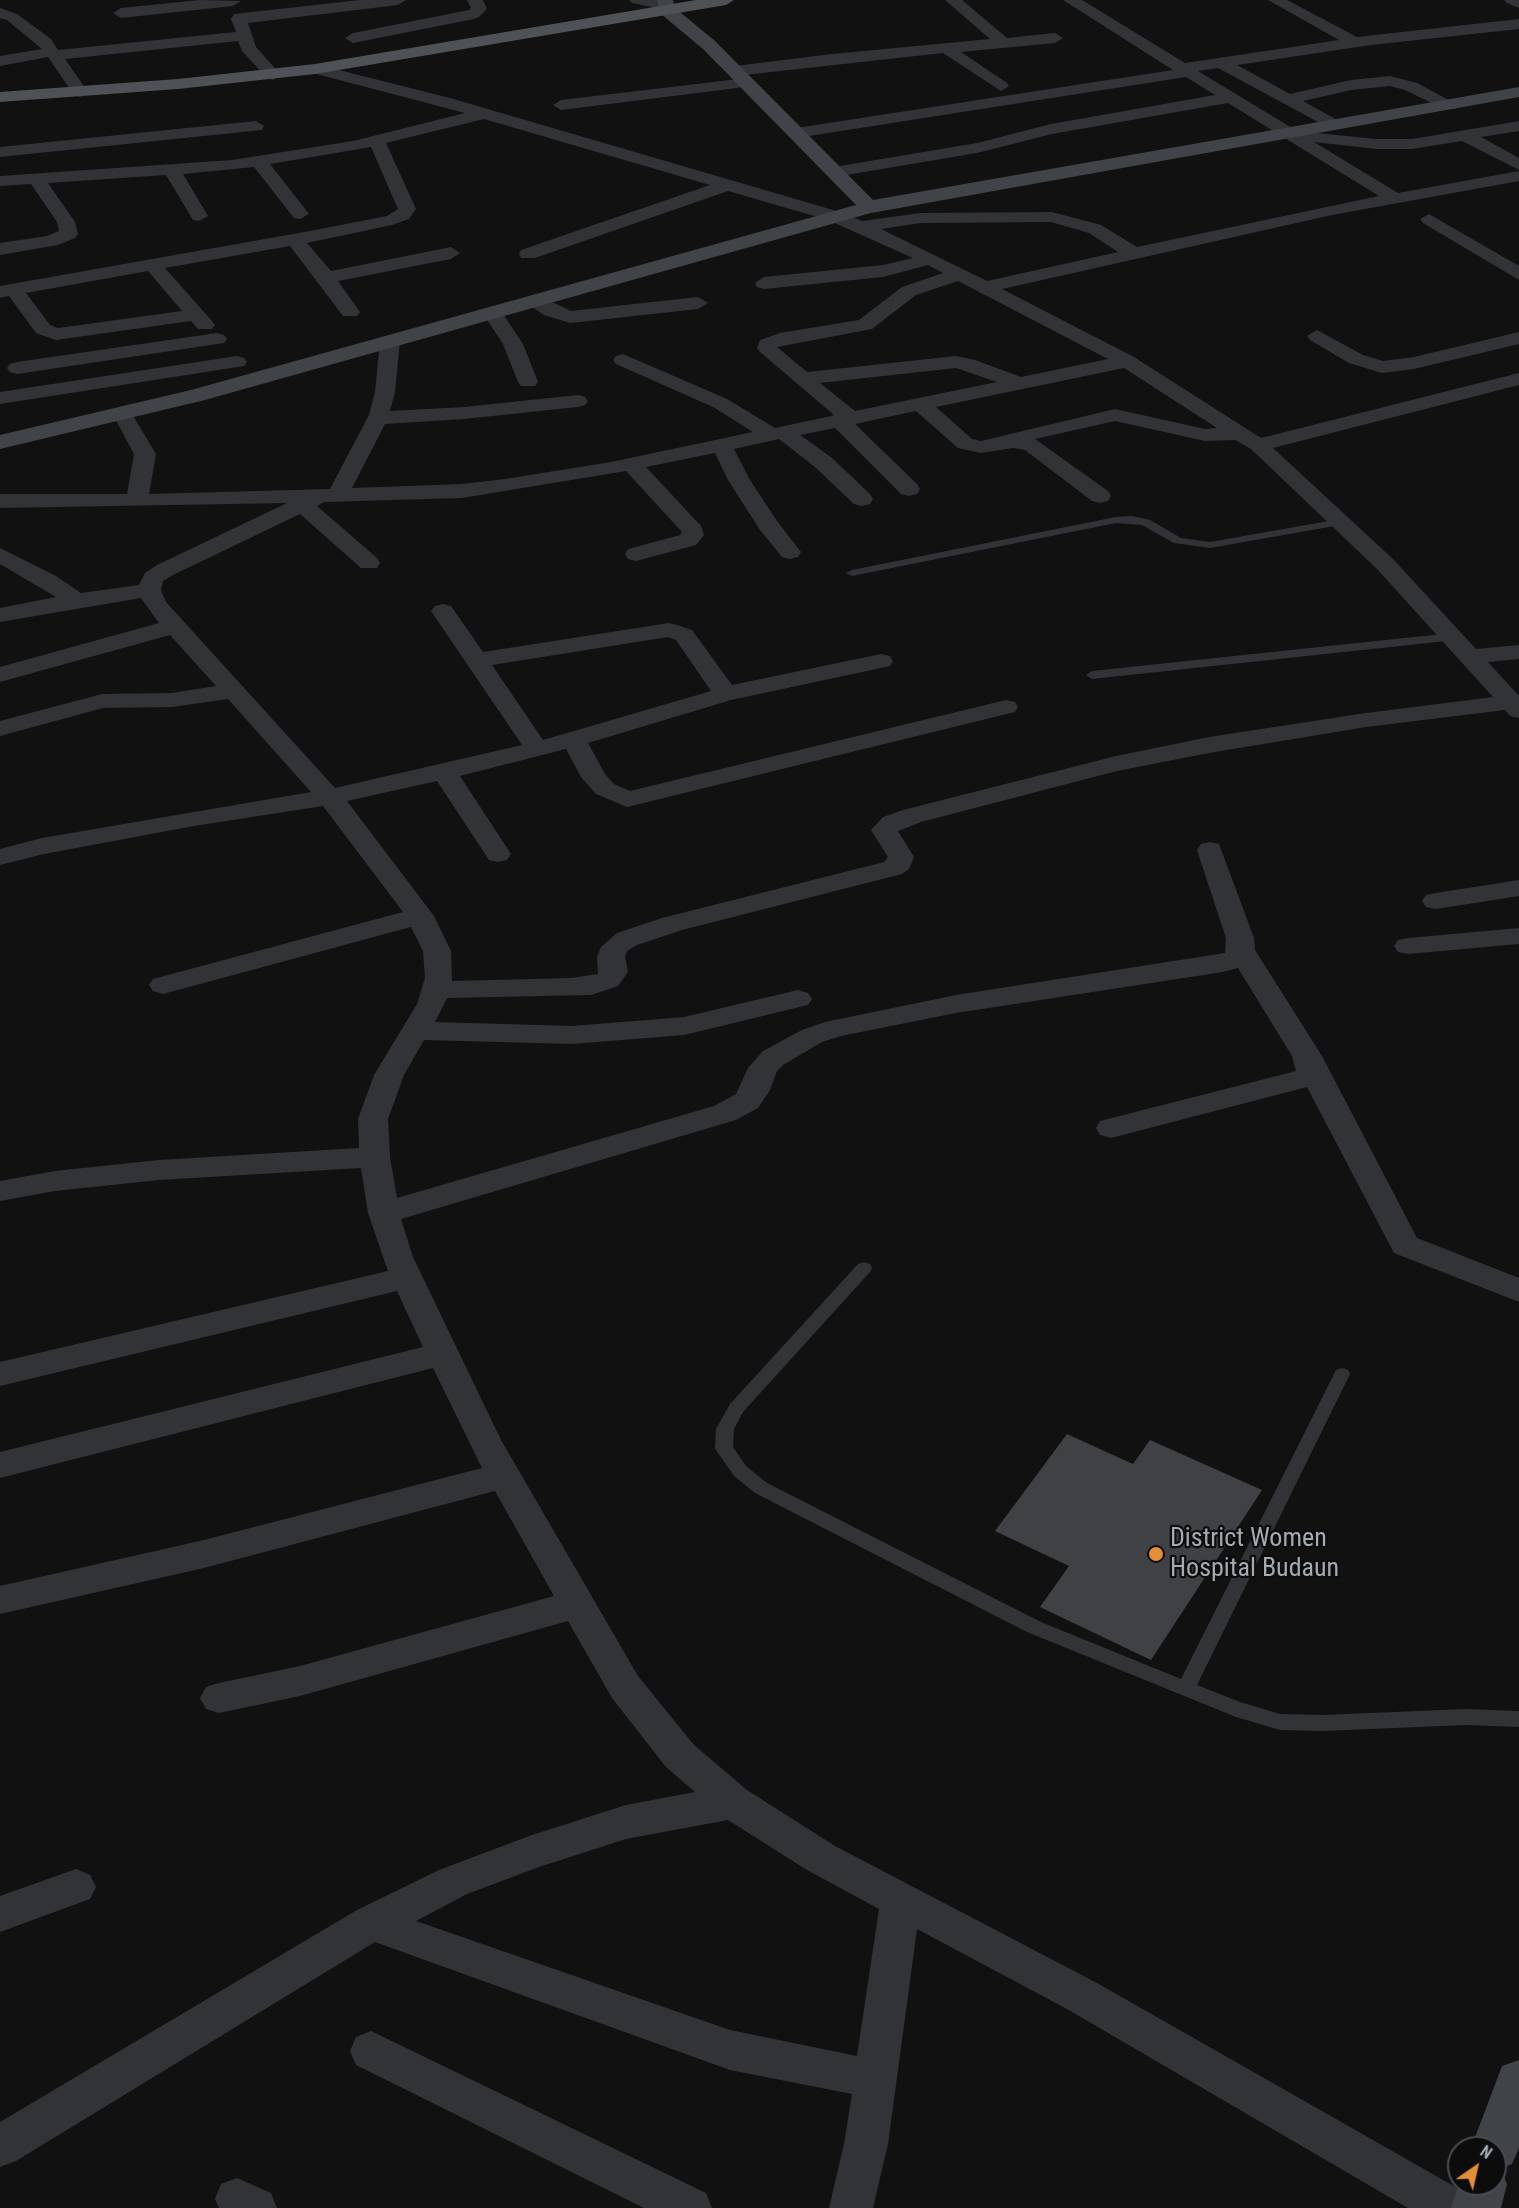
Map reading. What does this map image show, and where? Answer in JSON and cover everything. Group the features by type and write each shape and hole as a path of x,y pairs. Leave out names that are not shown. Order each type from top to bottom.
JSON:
{"main road":[{"path":"0,97 273,75 666,5 726,0"}],"street":[{"path":"121,13 233,0 248,48 273,75"},
{"path":"239,19 398,0"},
{"path":"352,38 474,14 479,9 475,0"},
{"path":"637,0 666,5 741,77 869,207"},
{"path":"953,0 1004,44"},
{"path":"1071,0 1396,199"},
{"path":"1276,0 1354,42"},
{"path":"1512,0 1519,3"},
{"path":"0,12 12,17 37,36 53,53 80,92"},
{"path":"796,133 1354,42 1464,32 1519,24"},
{"path":"0,61 53,53 244,36"},
{"path":"561,105 741,77 832,59 1055,38"},
{"path":"948,49 1001,86"},
{"path":"1220,63 1333,125"},
{"path":"315,69 484,114 834,216 930,259 1127,361 1258,445 1385,564 1515,706"},
{"path":"1287,100 1367,82 1390,81 1412,86 1450,105"},
{"path":"0,442 252,379 869,207 1519,92"},
{"path":"834,172 977,148 1052,129 1229,98"},
{"path":"0,182 174,171 259,161 353,146 484,114"},
{"path":"0,152 256,126"},
{"path":"1289,133 1312,138 1400,145 1519,126"},
{"path":"1466,136 1519,165"},
{"path":"7,291 295,240 375,224 403,215 407,209 405,201 376,139"},
{"path":"259,161 300,214"},
{"path":"174,171 199,216"},
{"path":"984,287 1396,199 1519,176"},
{"path":"0,249 57,239 69,234 66,222 36,178"},
{"path":"1484,182 1510,196"},
{"path":"528,254 728,185"},
{"path":"860,227 921,218 1052,218 1095,229 1135,254"},
{"path":"1429,219 1519,274"},
{"path":"295,240 350,312"},
{"path":"326,278 452,253"},
{"path":"764,283 883,272 930,259"},
{"path":"152,266 252,379"},
{"path":"909,489 844,419 767,348 767,344 780,339 866,325 909,291 960,274"},
{"path":"7,291 43,330 56,334 195,315"},
{"path":"535,300 551,311 570,317 698,303"},
{"path":"492,312 513,344 528,382"},
{"path":"1317,336 1356,359 1382,367 1414,363 1519,338"},
{"path":"17,368 217,339"},
{"path":"390,341 385,392 377,418 320,498 165,570 153,578 149,590 155,604 329,797 420,916 437,951 439,978 431,1004 389,1075 373,1119 375,1157 384,1213 397,1257 485,1442 626,1688 680,1756 733,1802 821,1858 1082,1996 1450,2208"},
{"path":"623,360 720,403 776,433 823,462 862,499"},
{"path":"0,501 320,498 462,491 505,486 631,464 1127,361"},
{"path":"0,398 237,362"},
{"path":"802,379 949,362 968,364 1019,383"},
{"path":"1258,445 1519,379"},
{"path":"377,418 464,413 578,401"},
{"path":"920,403 965,444 981,447 1013,442 1031,444 1100,496"},
{"path":"122,413 141,443 145,454 137,501"},
{"path":"1013,442 1027,434 1115,415 1205,435 1239,433"},
{"path":"721,444 739,480 768,525 790,552"},
{"path":"631,464 693,531 693,535 688,540 636,554"},
{"path":"320,498 369,563"},
{"path":"0,555 48,581 76,601"},
{"path":"0,615 149,590"},
{"path":"443,611 537,749"},
{"path":"0,675 175,626"},
{"path":"478,660 669,630 684,635 726,694"},
{"path":"1470,657 1519,652"},
{"path":"0,856 171,822 329,797 444,772 537,749 726,694 881,661"},
{"path":"0,729 102,701 172,700 234,691"},
{"path":"435,990 591,986 608,980 614,972 611,957 615,947 627,939 672,924 893,868 900,863 901,857 884,830 892,823 912,816 1116,764 1209,745 1366,720 1515,706"},
{"path":"573,739 594,777 605,789 627,799 1006,707"},
{"path":"444,772 498,854"},
{"path":"1210,850 1240,938 1241,950 1284,1017 1405,1245 1519,1291"},
{"path":"1436,901 1519,888"},
{"path":"163,985 420,916"},
{"path":"1408,946 1519,936"},
{"path":"384,1213 724,1113 747,1101 755,1090 764,1068 772,1058 812,1036 835,1028 956,1004 1223,964 1235,959 1241,950"},
{"path":"414,1031 572,1035 684,1026 798,999"},
{"path":"1111,1128 1291,1084 1308,1077 1312,1068"},
{"path":"0,1191 55,1180 159,1170 375,1157"},
{"path":"0,1374 406,1278"},
{"path":"0,1466 443,1354"},
{"path":"0,1599 204,1554 504,1475"},
{"path":"219,1698 300,1681 577,1604"},
{"path":"0,2146 371,1923 453,1882 532,1851 626,1822 733,1802"},
{"path":"0,1914 76,1887"},
{"path":"851,2208 866,2144 901,1900"},
{"path":"371,1923 730,2050 875,2079"},
{"path":"371,2051 690,2208"},
{"path":"1503,2136 1519,2082"}],"lane":[{"path":"852,573 1116,520 1132,519 1146,522 1179,541 1210,545 1340,522"},
{"path":"1092,675 1452,637"},
{"path":"864,1268 736,1408 726,1429 724,1448 740,1471 760,1488 1034,1627 1236,1709 1280,1722 1323,1723 1465,1717 1519,1719"},
{"path":"1186,1688 1342,1374"}],"building":[{"path":"1067,1434 1133,1464 1150,1440 1262,1490 1151,1660 1040,1607 1069,1566 995,1531"}],"place":[{"name":"District Women Hospital Budaun","path":"1156,1554"}]}
